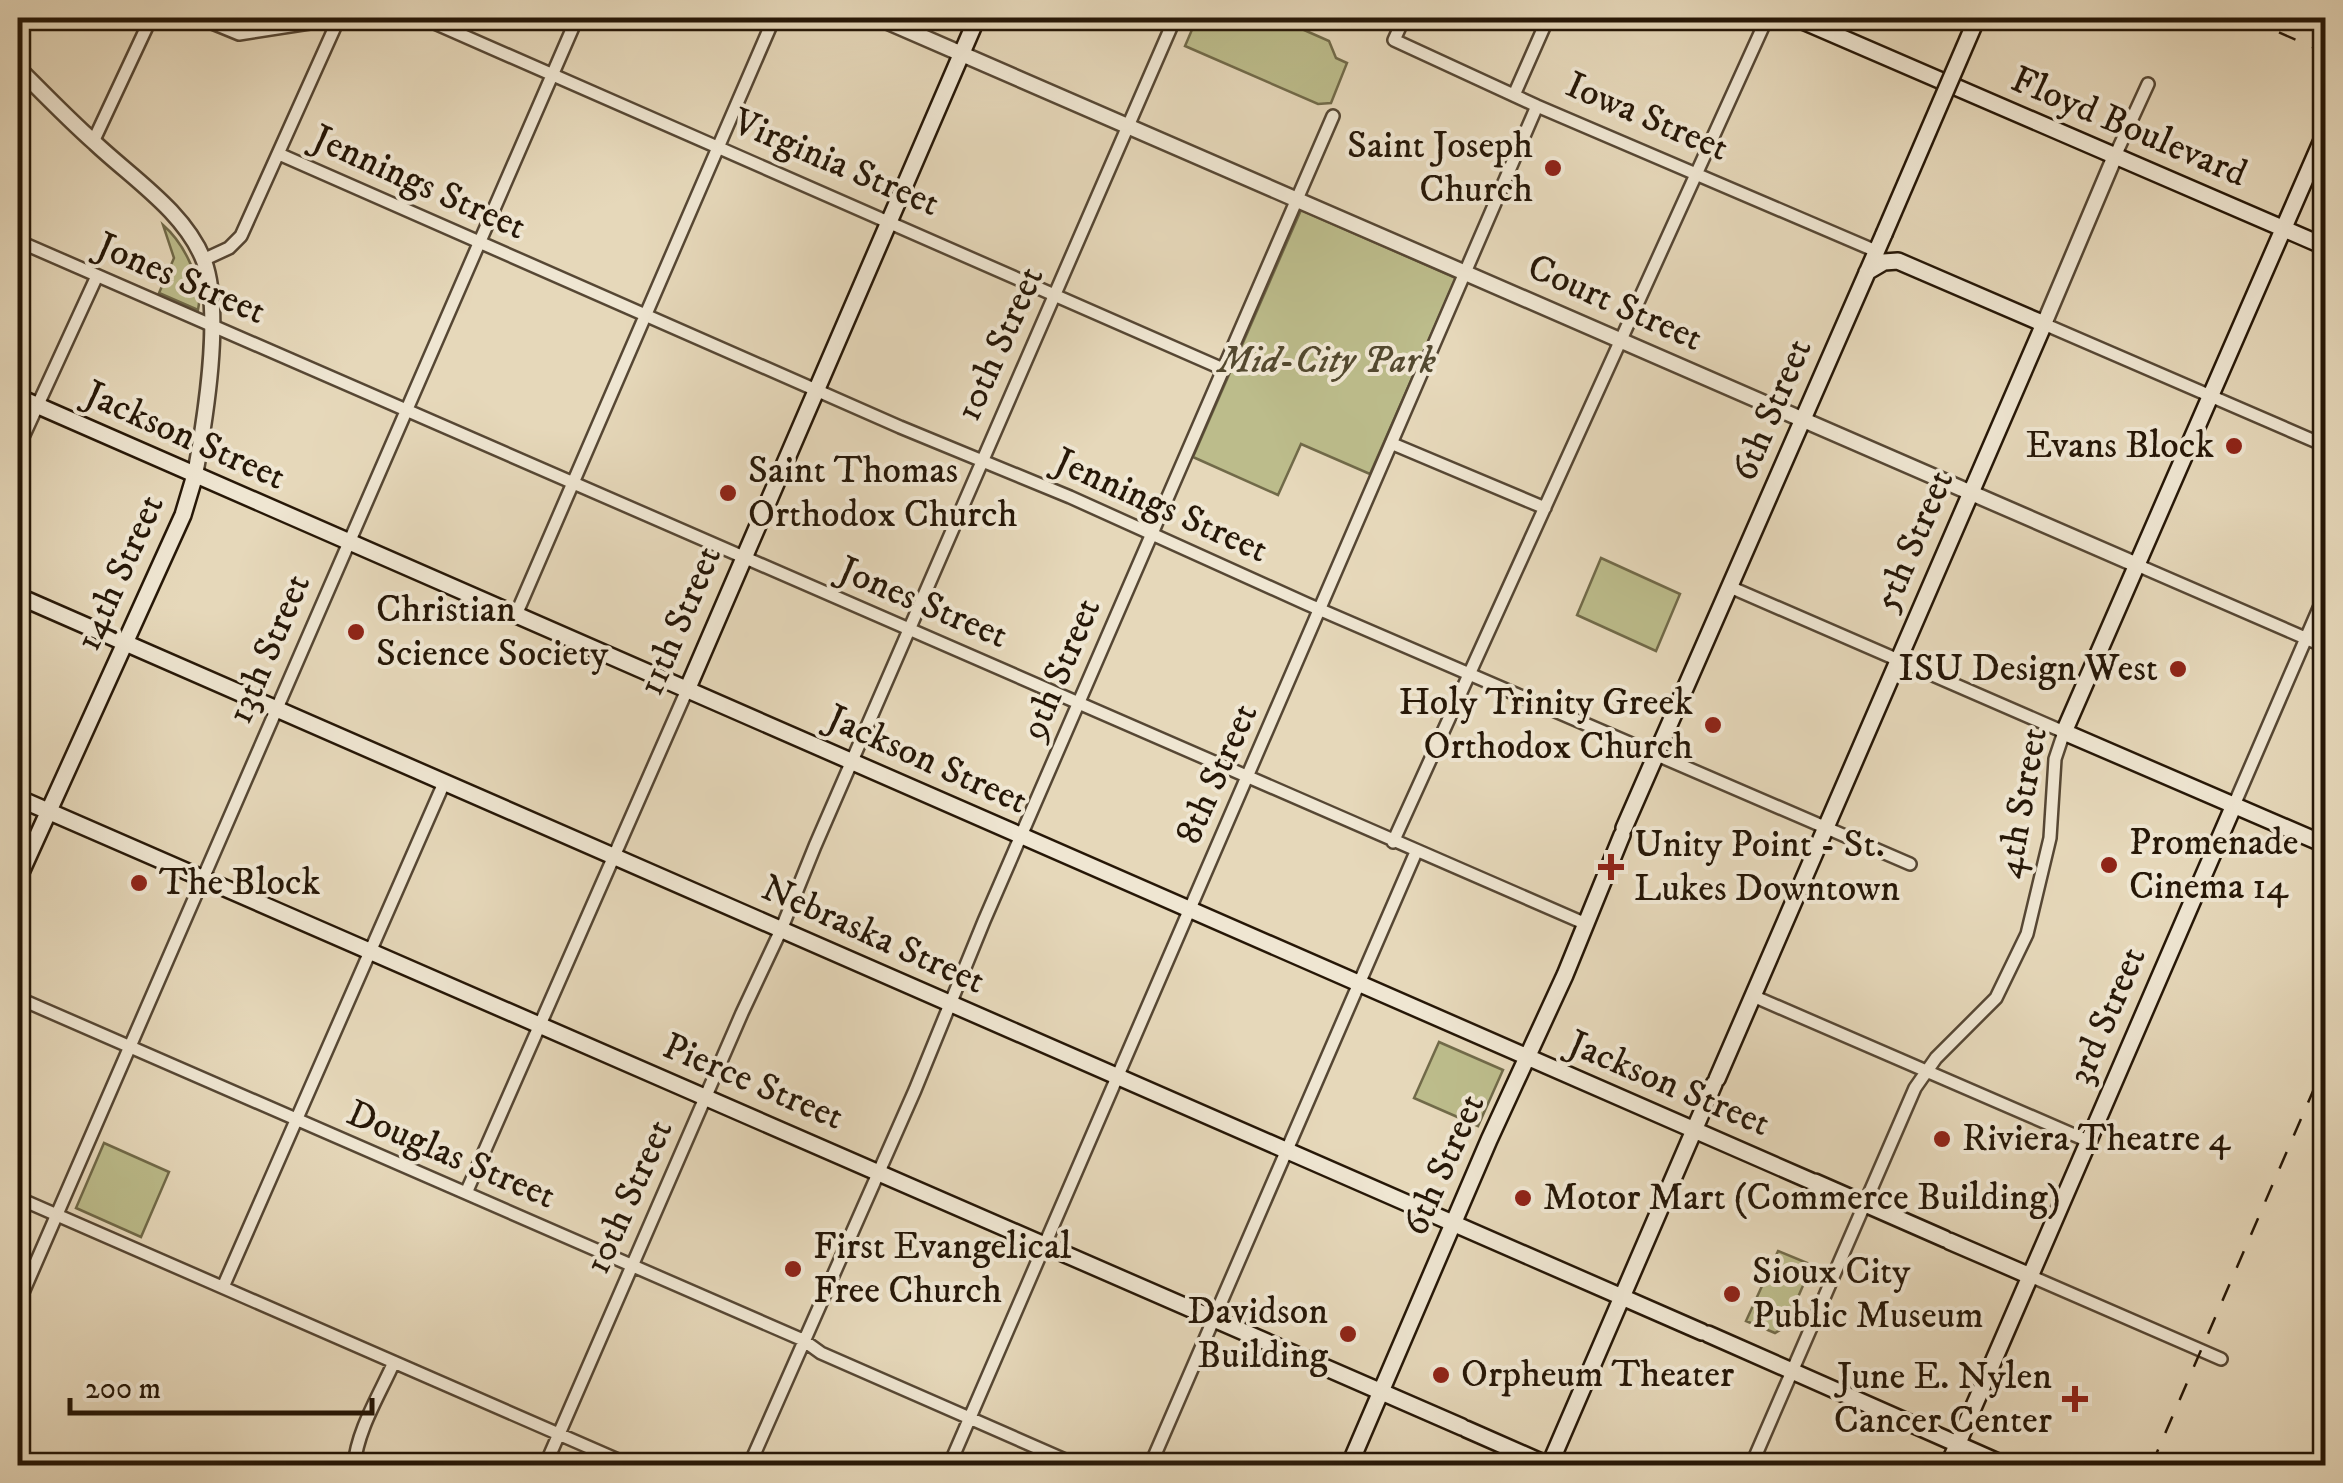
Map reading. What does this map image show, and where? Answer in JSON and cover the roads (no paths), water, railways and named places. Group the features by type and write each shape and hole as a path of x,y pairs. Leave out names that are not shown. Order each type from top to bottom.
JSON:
{"main road":[{"name":"11th Street","path":"687,690 977,18"},
{"name":"Floyd Boulevard","path":"1796,18 2326,247"},
{"name":"6th Street","path":"1349,1466 1978,18"},
{"name":"4th Street","path":"2064,732 2326,131"},
{"path":"1884,234 1898,260"},
{"path":"1866,272 1884,262 1898,260 2044,324"},
{"name":"5th Street","path":"1549,1465 2044,324"},
{"name":"Jackson Street","path":"18,397 2030,1276"},
{"name":"14th Street","path":"18,879 192,494 195,475"},
{"name":"Nebraska Street","path":"18,596 2007,1466"},
{"path":"2064,732 2326,845"},
{"name":"Pierce Street","path":"18,798 1549,1465"},
{"name":"3rd Street","path":"1948,1466 2234,805"}],"street":[{"path":"93,142 151,18"},
{"path":"200,18 239,34 341,18"},
{"path":"18,68 161,202 203,260 229,248 241,236 341,18"},
{"name":"Virginia Street","path":"423,18 1224,369"},
{"name":"13th Street","path":"18,1304 577,18"},
{"path":"515,617 774,18"},
{"name":"Court Street","path":"879,18 2326,647"},
{"name":"10th Street","path":"545,1466 1175,18"},
{"name":"Iowa Street","path":"1404,18 1394,40 1537,106 1876,250"},
{"path":"1514,95 1548,18"},
{"path":"1393,842 1767,18"},
{"name":"5th Street","path":"2044,324 2148,84"},
{"name":"8th Street","path":"950,1466 1537,106"},
{"name":"9th Street","path":"748,1466 952,1005 1021,836 1333,116"},
{"name":"Jennings Street","path":"279,154 1910,864"},
{"name":"Jones Street","path":"18,241 1586,924"},
{"name":"14th Street","path":"195,475 214,325 203,260"},
{"path":"18,448 97,276"},
{"path":"2044,324 2326,446"},
{"path":"1393,444 1545,508"},
{"path":"1730,588 2064,732"},
{"name":"3rd Street","path":"2234,805 2326,592"},
{"name":"11th Street","path":"466,1193 687,690"},
{"name":"4th Street","path":"1750,1466 1915,1088 1936,1058 1996,998 2028,934 2050,838 2051,793 2064,732"},
{"path":"222,1287 444,783"},
{"path":"1150,1466 1416,852"},
{"path":"1753,996 2088,1141"},
{"name":"Douglas Street","path":"18,998 804,1340 820,1353 1079,1466"},
{"path":"18,1198 632,1466"},
{"name":"Jackson Street","path":"2030,1276 2221,1359"},
{"path":"354,1466 355,1451 394,1362"}],"railway":[{"path":"2246,18 2326,53"},
{"path":"2283,18 2326,36"},
{"path":"2151,1466 2326,1061"}],"place":[{"name":"Saint Joseph Church","path":"1553,168"},
{"name":"Evans Block","path":"2234,446"},
{"name":"Saint Thomas Orthodox Church","path":"728,493"},
{"name":"Christian Science Society","path":"356,632"},
{"name":"ISU Design West","path":"2178,669"},
{"name":"Holy Trinity Greek Orthodox Church","path":"1713,725"},
{"name":"Promenade Cinema 14","path":"2109,865"},
{"name":"Unity Point - St. Lukes Downtown","path":"1611,867"},
{"name":"The Block","path":"139,883"},
{"name":"Riviera Theatre 4","path":"1942,1139"},
{"name":"Motor Mart (Commerce Building)","path":"1523,1198"},
{"name":"First Evangelical Free Church","path":"793,1269"},
{"name":"Sioux City Public Museum","path":"1732,1294"},
{"name":"Davidson Building","path":"1348,1334"},
{"name":"Orpheum Theater","path":"1441,1375"},
{"name":"June E. Nylen Cancer Center","path":"2075,1399"}],"park label":[{"name":"Mid-City Park","path":"1327,361"}]}
